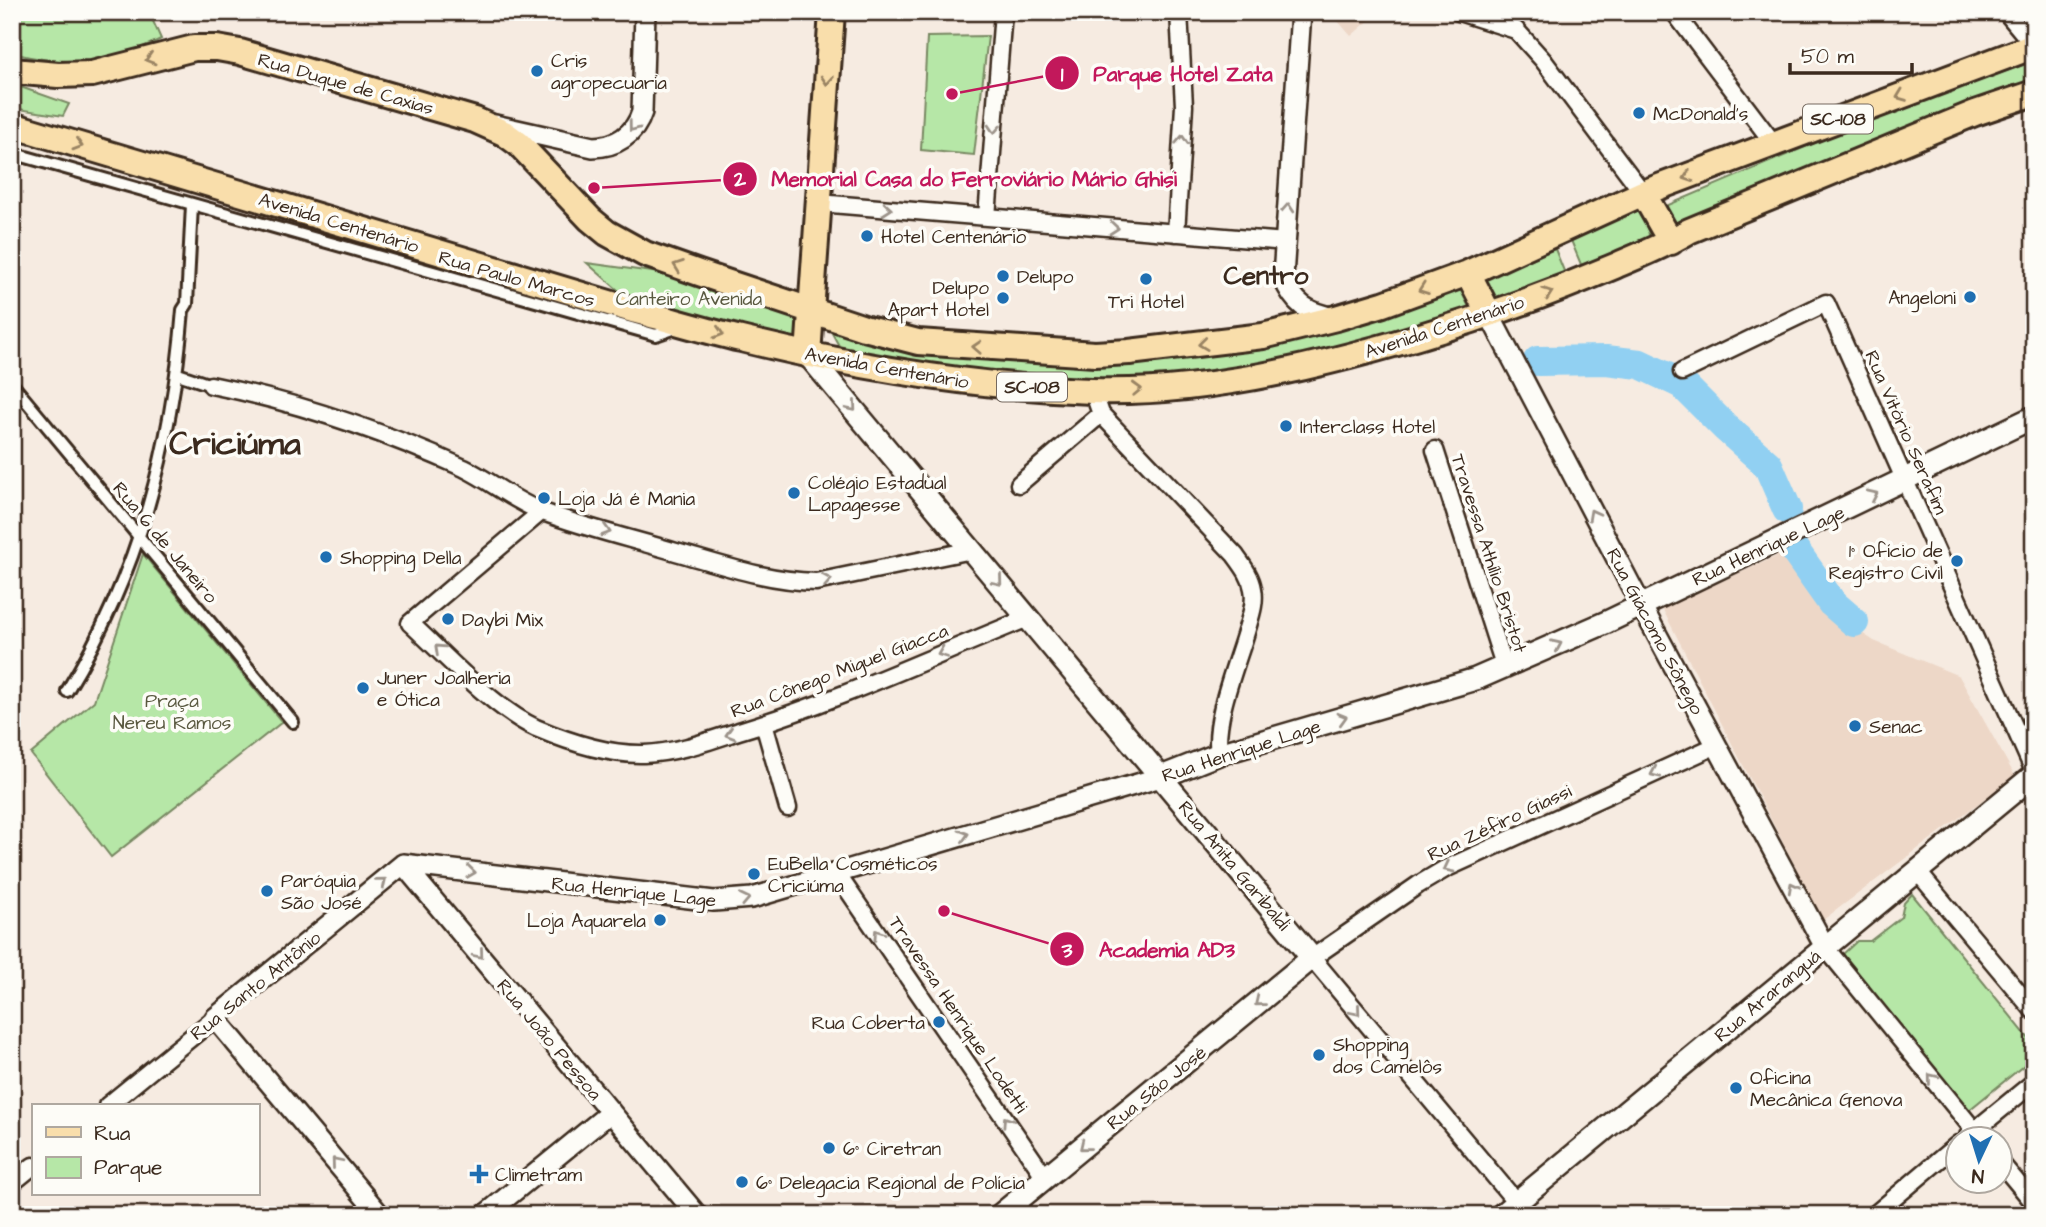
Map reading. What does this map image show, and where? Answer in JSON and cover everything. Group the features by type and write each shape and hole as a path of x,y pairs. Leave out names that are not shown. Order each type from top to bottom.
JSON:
{"main road":[{"path":"808,355 832,12"},
{"name":"Avenida Centenário","path":"475,120 504,133 519,144 590,219 623,243 645,254 864,328 918,342 1095,354 1148,351 1264,336 1336,318 1468,273 1643,193 2034,46"},
{"name":"Rua Duque de Caxias","path":"12,71 58,75 92,74 194,48 217,48 240,52 475,120"},
{"name":"Avenida Centenário","path":"12,125 622,307 738,339 808,355 1097,402 1280,371 1401,343 1489,314 1571,284 1671,242 1726,215 1975,113 2034,93"},
{"path":"1643,193 1671,242"},
{"path":"1468,273 1489,314"},
{"name":"Rua Anita Garibaldi","path":"808,355 1312,958"},
{"name":"Rua Henrique Lage","path":"1161,777 1219,754 1476,679 1505,668 2034,417"},
{"name":"Rua Araranguá","path":"1514,1211 2034,773"},
{"name":"Rua São José","path":"1000,1215 1312,958"}],"street":[{"path":"475,120 593,147 606,147 624,137 639,121 642,112 645,12"},
{"path":"987,217 1003,12"},
{"path":"1176,233 1184,106 1179,12"},
{"path":"1301,12 1283,277 1290,294 1301,305 1318,315 1336,318"},
{"path":"1459,12 1516,30 1532,46 1643,193"},
{"path":"1674,12 1774,144"},
{"path":"2006,12 2034,46"},
{"name":"Rua Paulo Marcos","path":"12,153 656,335 689,324"},
{"path":"819,204 1286,242"},
{"path":"68,691 94,647 139,536 163,455 178,374 183,310 187,304 192,205"},
{"name":"Rua Vitório Serafim","path":"1682,373 1826,303 2034,773"},
{"name":"Rua Giácomo Sônego","path":"1489,314 1641,605 1825,947"},
{"path":"178,374 211,385 294,404 404,443 466,469 541,512 748,573 797,582 816,582 972,550"},
{"name":"Rua 6 de Janeiro","path":"12,384 293,722"},
{"path":"1020,484 1097,402 1235,555 1248,573 1254,600 1218,728 1219,754"},
{"name":"Travessa Athílio Bristot","path":"1435,450 1505,668"},
{"name":"Rua Cônego Miguel Giacca","path":"541,512 410,623 487,694 516,715 534,727 585,745 642,754 666,752 764,724 1028,618"},
{"path":"764,724 788,808"},
{"name":"Rua Zéfiro Giassi","path":"1312,958 1445,869 1717,745"},
{"name":"Rua Henrique Lage","path":"403,864 715,901 752,898 1161,777"},
{"name":"Rua Santo Antônio","path":"109,1104 403,864"},
{"name":"Rua João Pessoa","path":"403,864 697,1215"},
{"path":"1917,871 2034,1011"},
{"name":"Travessa Henrique Lodetti","path":"837,874 1045,1177"},
{"path":"1825,947 1965,1126"},
{"name":"Rua Anita Garibaldi","path":"1312,958 1514,1211"},
{"path":"215,1018 380,1215"},
{"path":"1986,1126 2034,1083"},
{"path":"485,1215 611,1112"},
{"path":"1874,1215 1944,1156"},
{"path":"12,1183 32,1167"},
{"path":"2014,1179 2034,1203"}],"shaded area":[{"path":"1330,12 1379,12 1351,36"},
{"name":"Senac","path":"1786,552 1826,609 1874,641 1959,676 2015,776 1823,920 1662,608"}],"green space":[{"path":"12,12 149,12 161,39 124,54 88,61 32,57 12,53"},
{"path":"988,36 974,155 921,150 927,37"},
{"path":"2034,61 2034,85 1945,113 1675,223 1666,206 1857,125"},
{"path":"12,84 69,104 63,116 12,108"},
{"path":"1641,207 1650,238 1582,267 1570,238"},
{"path":"1555,249 1566,276 1493,307 1478,280"},
{"name":"Canteiro Avenida","path":"587,263 689,277 804,314 798,346 634,304"},
{"path":"1458,285 1470,309 1343,349 1254,369 1141,382 972,377 843,353 828,326 1142,360"},
{"name":"Praça Nereu Ramos","path":"143,554 282,722 111,857 31,754 94,701"},
{"path":"1912,894 2034,1045 2034,1057 1969,1110 1843,954 1857,941 1870,941 1901,917 1904,903"}],"waterway":[{"path":"1538,361 1606,360 1640,364 1682,384 1768,465 1787,509"},
{"path":"1793,548 1832,603 1854,622"}],"place":[{"name":"Cris agropecuaria","path":"537,71"},
{"name":"Parque Hotel Zata","path":"952,94"},
{"name":"McDonald's","path":"1639,113"},
{"name":"Memorial Casa do Ferroviário Mário Ghisi","path":"594,188"},
{"name":"Hotel Centenário","path":"867,236"},
{"name":"Delupo","path":"1003,276"},
{"name":"Tri Hotel","path":"1146,279"},
{"name":"Angeloni","path":"1970,297"},
{"name":"Delupo Apart Hotel","path":"1003,298"},
{"name":"Interclass Hotel","path":"1286,426"},
{"name":"Colégio Estadual Lapagesse","path":"794,493"},
{"name":"Loja Já é Mania","path":"544,498"},
{"name":"Shopping Della","path":"326,557"},
{"name":"1° Ofício de Registro Civil","path":"1957,561"},
{"name":"Daybi Mix","path":"448,619"},
{"name":"Juner Joalheria e Ótica","path":"363,688"},
{"name":"Senac","path":"1855,726"},
{"name":"EuBella Cosméticos Criciúma","path":"754,874"},
{"name":"Paróquia São José","path":"267,891"},
{"name":"Academia AD3","path":"944,911"},
{"name":"Loja Aquarela","path":"660,920"},
{"name":"Rua Coberta","path":"939,1022"},
{"name":"Shopping dos Camelôs","path":"1319,1055"},
{"name":"Oficina Mecânica Genova","path":"1736,1088"},
{"name":"6° Ciretran","path":"829,1148"},
{"name":"Climetram","path":"479,1174"},
{"name":"6° Delegacia Regional de Polícia","path":"742,1182"}],"district":[{"name":"Centro","path":"1266,275"},
{"name":"Criciúma","path":"235,442"}]}
